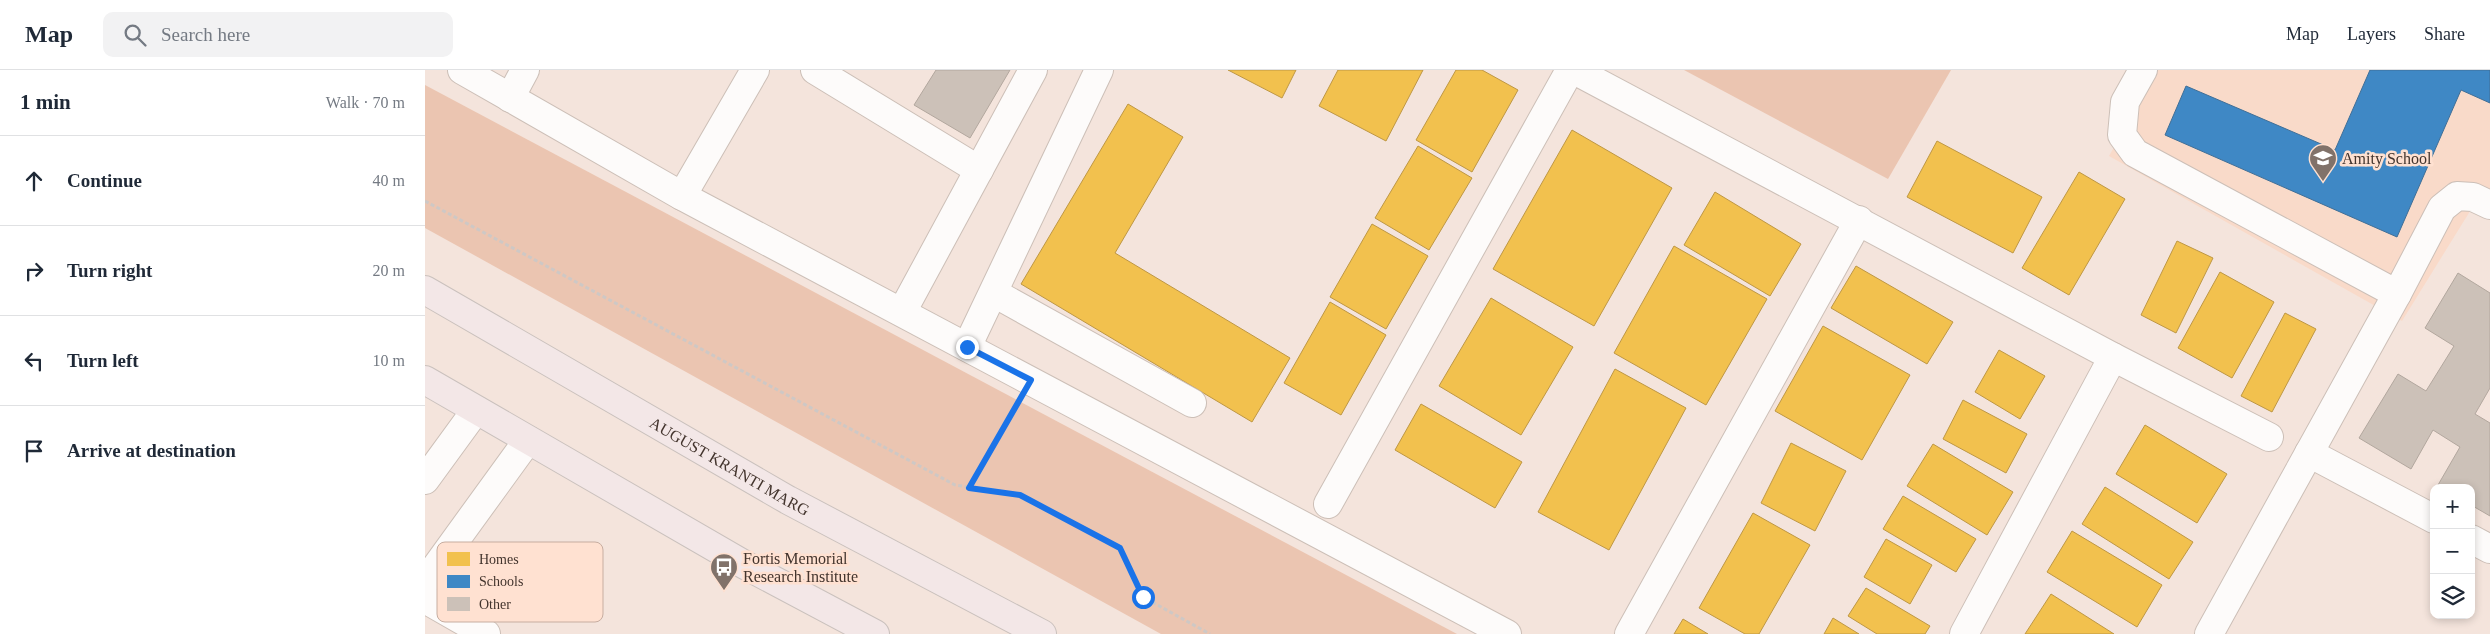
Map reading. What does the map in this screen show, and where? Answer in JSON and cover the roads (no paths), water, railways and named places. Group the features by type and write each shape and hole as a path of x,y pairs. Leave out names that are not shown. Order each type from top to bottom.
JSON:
{"main road":[{"name":"AUGUST KRANTI MARG","path":"425,290 788,500 1042,634"},
{"path":"425,380 745,565 875,634"}],"street":[{"path":"462,70 682,196 1507,634"},
{"path":"510,98 525,70"},
{"path":"682,196 755,70"},
{"path":"815,70 979,170"},
{"path":"902,312 1033,70"},
{"path":"967,347 1099,70"},
{"path":"1328,504 1572,70 1859,220 2113,357 2269,437"},
{"path":"2143,70 2125,102 2122,135 2135,153 2397,294"},
{"path":"2209,634 2397,294 2442,208 2457,196 2473,197 2490,205"},
{"path":"1629,634 1859,220"},
{"path":"994,293 1192,403"},
{"path":"1964,634 2113,357"},
{"path":"425,480 476,410"},
{"path":"454,542 528,440"},
{"path":"2309,453 2430,517"},
{"path":"2475,542 2490,550"},
{"path":"425,582 437,565"},
{"path":"425,599 437,606"},
{"path":"465,622 486,634"}],"place":[{"name":"Amity School","path":"2323,182"},
{"name":"Fortis Memorial Research Institute","path":"724,591"}]}
